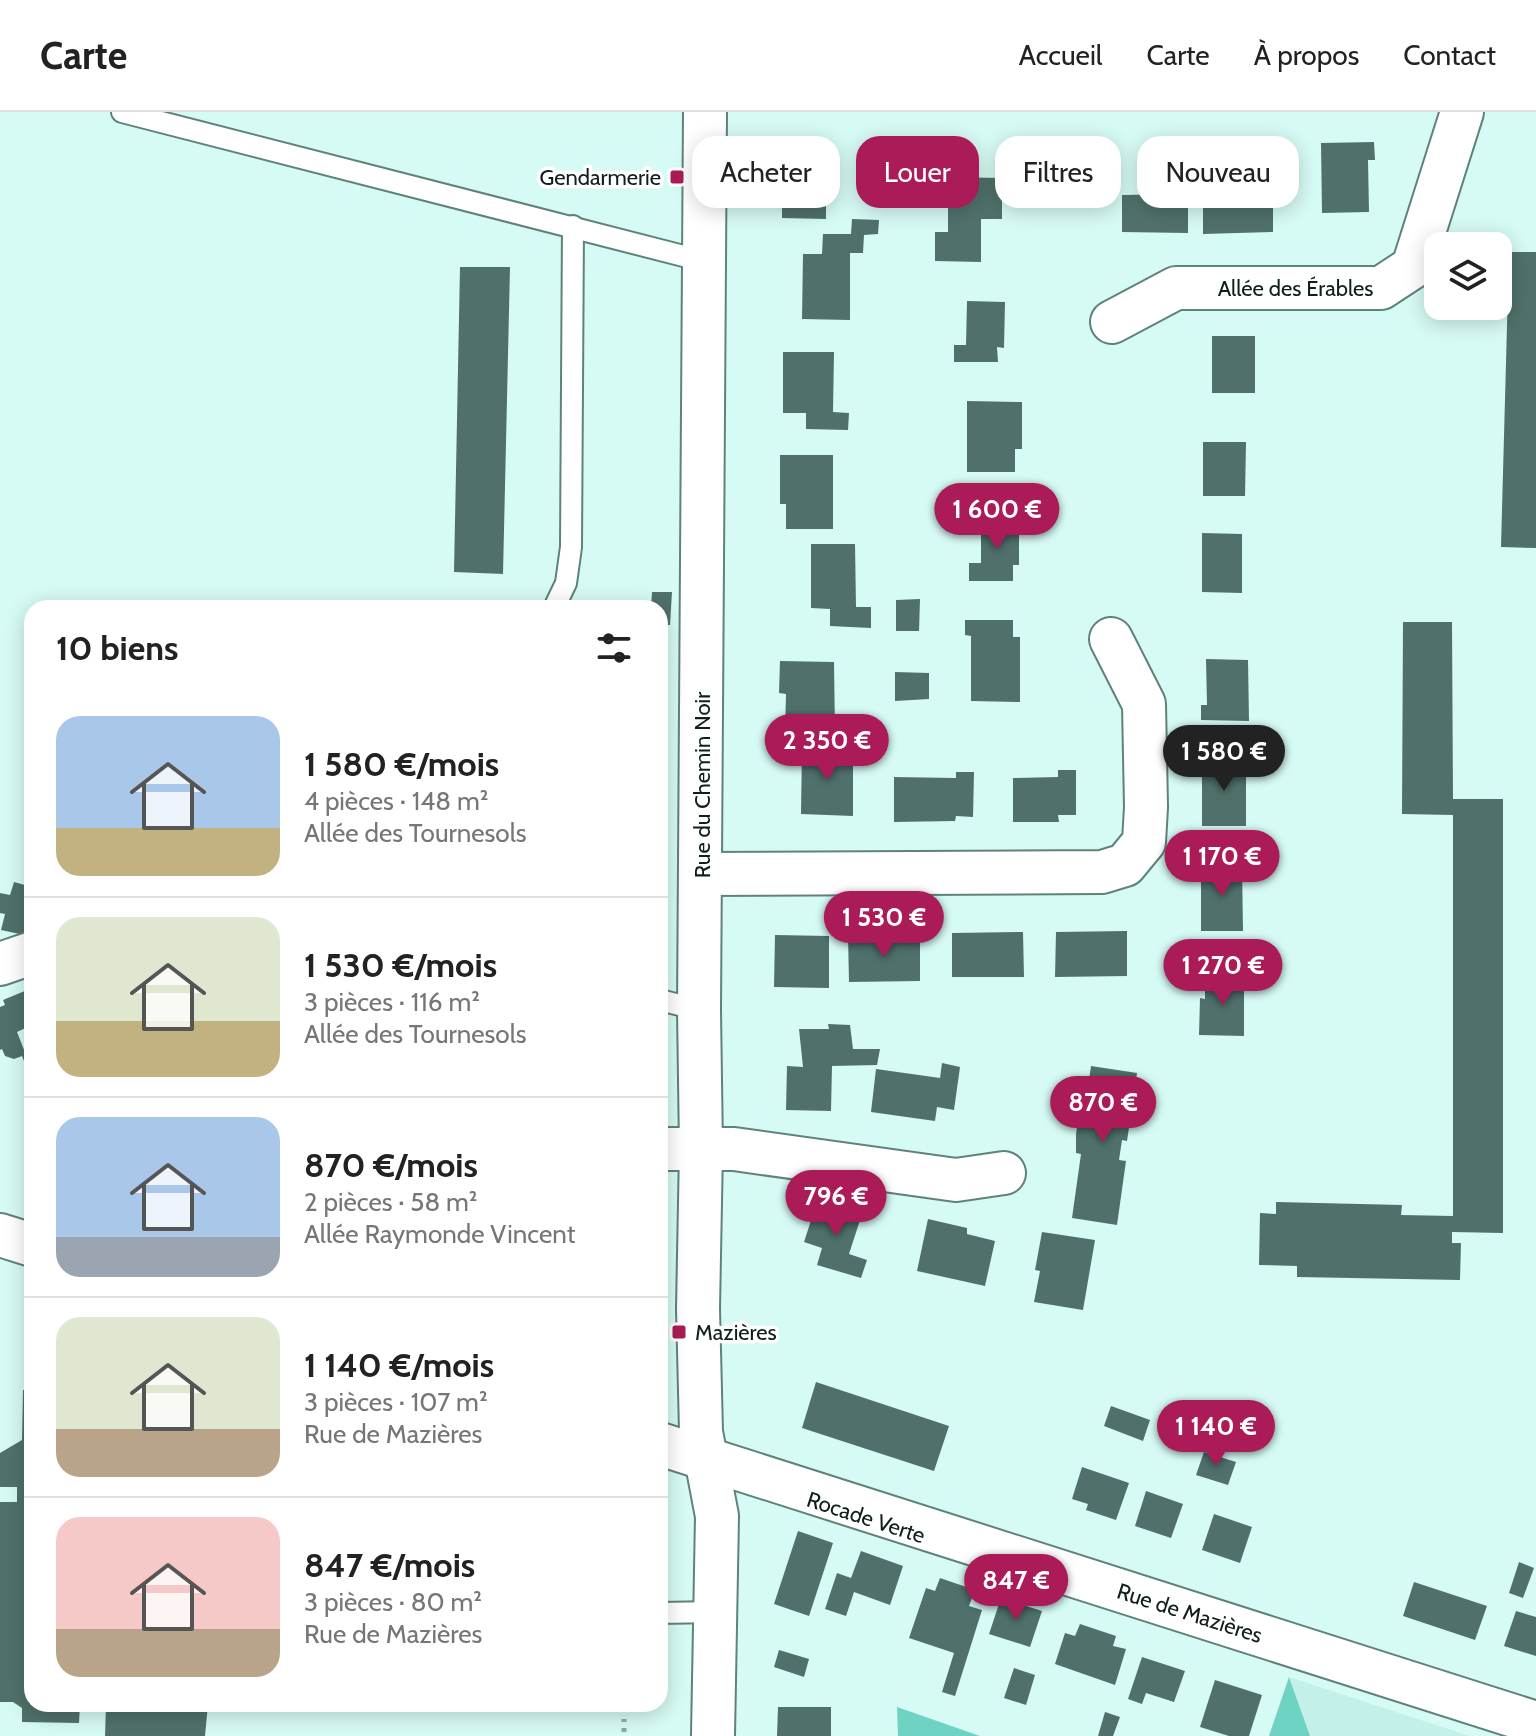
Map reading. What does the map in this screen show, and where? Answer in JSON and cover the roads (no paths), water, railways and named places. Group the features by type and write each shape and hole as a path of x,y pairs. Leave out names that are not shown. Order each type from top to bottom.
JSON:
{"street":[{"name":"Rue du Chemin Noir","path":"705,112 701,874 680,1005 701,1149 698,1309 701,1432 717,1516 713,1736"},
{"name":"Allée des Érables","path":"1112,322 1176,288 1381,288 1413,267 1462,112"},
{"path":"701,874 1102,872 1125,865 1144,842 1144,704 1111,639"},
{"path":"0,964 24,956"},
{"path":"668,1149 734,1149 956,1180 1004,1173"},
{"path":"0,1235 24,1242"},
{"name":"Rue de Mazières","path":"668,1447 1536,1723"}],"lane":[{"path":"122,112 703,261"},
{"path":"558,600 566,583 571,547 573,226"},
{"path":"668,1613 715,1612"}],"place":[{"name":"Gendarmerie","path":"677,177"},
{"name":"Mazières","path":"679,1332"}]}
